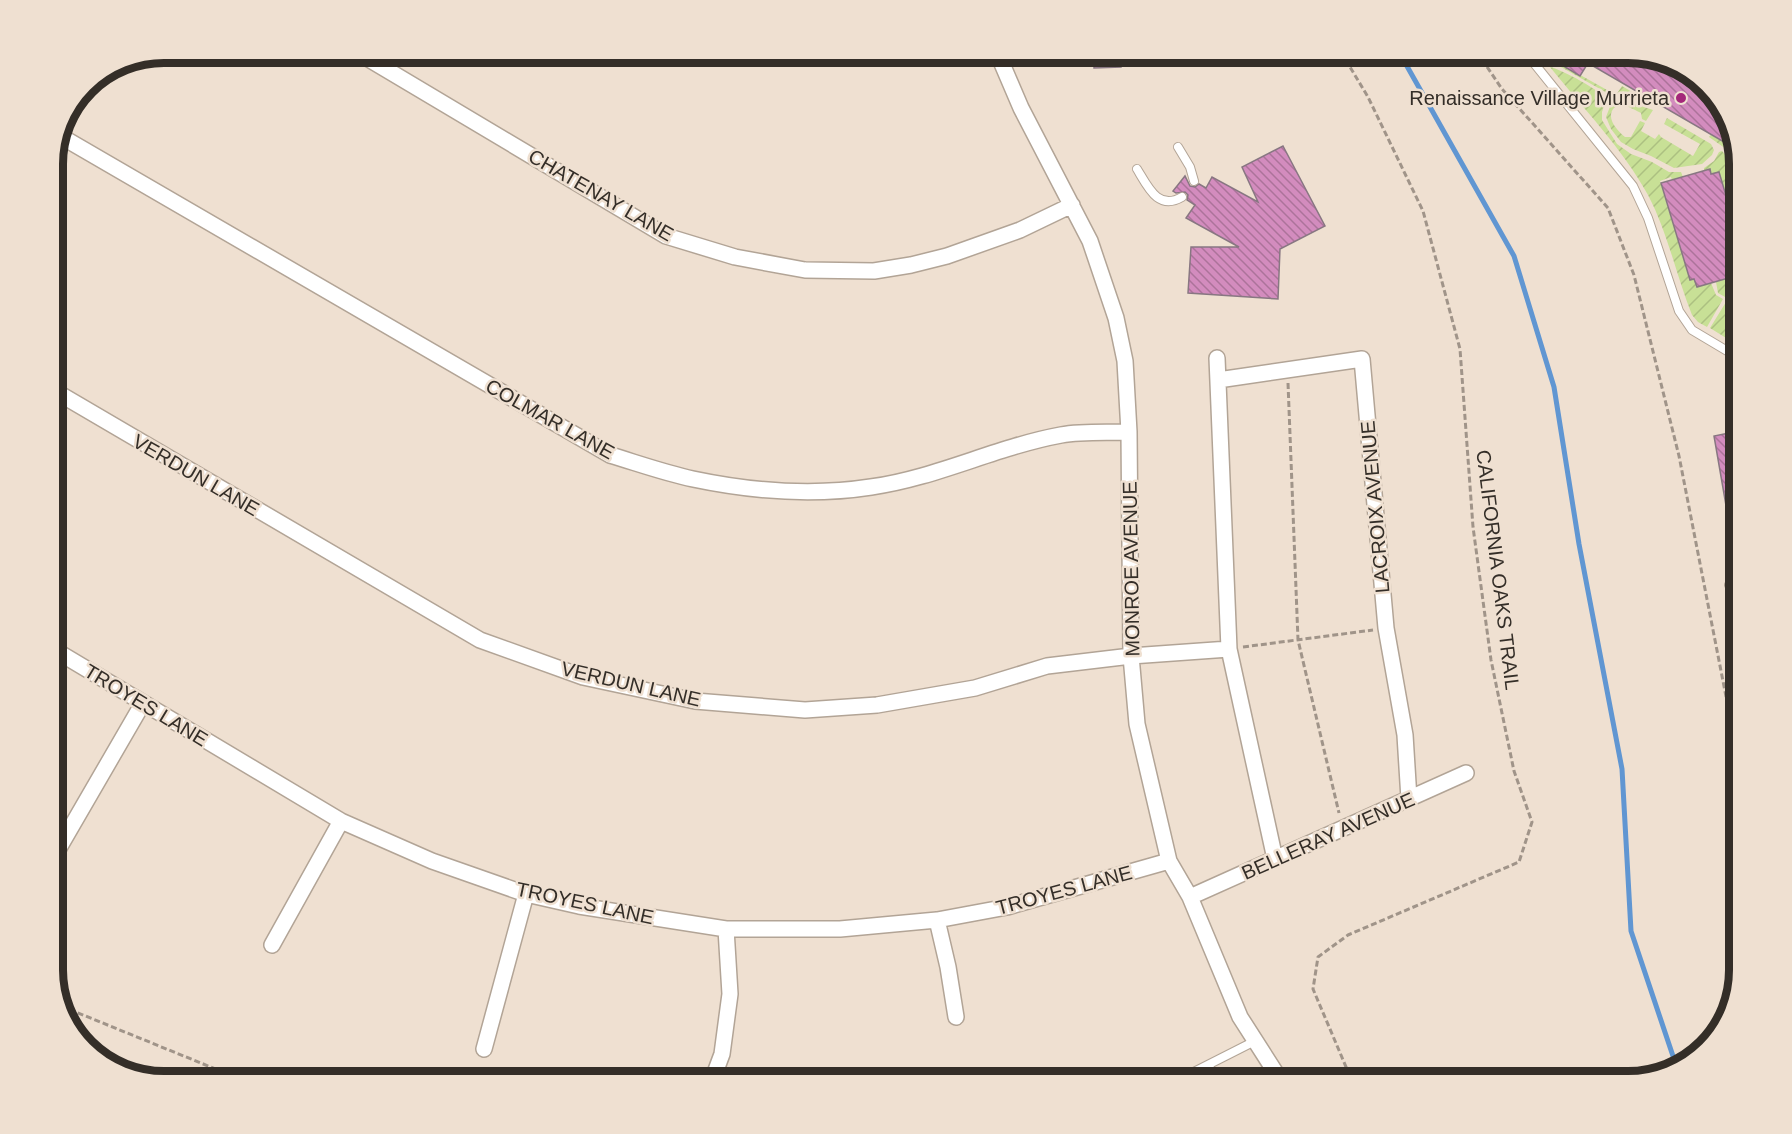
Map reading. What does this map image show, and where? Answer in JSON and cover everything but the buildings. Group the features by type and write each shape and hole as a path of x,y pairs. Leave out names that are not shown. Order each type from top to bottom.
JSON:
{"street":[{"name":"CHATENAY LANE","path":"375,63 666,236 735,257 805,270 874,271 911,265 956,253 1011,234 1072,205"},
{"name":"MONROE AVENUE","path":"1002,63 1021,108 1090,241 1116,318 1125,361 1129,432 1131,656 1137,724 1169,861 1190,897 1240,1017 1274,1071"},
{"name":"COLMAR LANE","path":"66,139 610,455 682,476 753,488 814,491 871,487 941,471 1015,447 1062,435 1129,432"},
{"path":"1217,358 1229,649 1275,859"},
{"name":"LACROIX AVENUE","path":"1218,380 1362,359 1386,628 1405,735 1409,799"},
{"name":"VERDUN LANE","path":"63,396 480,640 583,677 694,701 805,711 877,705 975,688 1047,666 1131,656 1229,649"},
{"name":"TROYES LANE","path":"63,655 340,821 432,861 526,894 579,906 726,929 840,929 937,920 1007,907 1169,861"},
{"path":"63,841 143,703"},
{"name":"BELLERAY AVENUE","path":"1190,897 1466,773"},
{"path":"272,945 340,821"},
{"path":"484,1049 526,894"},
{"path":"937,920 957,1017"},
{"path":"716,1071 722,1054 730,994 726,929"}],"lane":[{"path":"1534,63 1633,186 1648,218 1679,311 1692,330 1729,352"},
{"path":"1178,147 1190,167 1194,181"},
{"path":"1137,169 1150,190 1162,201 1172,202 1182,197"},
{"path":"1197,1071 1255,1041"},
{"path":"1208,1065 1212,1071"}],"path":[{"name":"CALIFORNIA OAKS TRAIL","path":"1347,1071 1313,989 1318,957 1348,935 1519,862 1532,822 1514,771 1491,660 1473,527 1460,348 1423,211 1368,97 1348,63"},
{"path":"1484,63 1502,89 1608,208 1634,275 1679,456 1729,708"},
{"path":"1287,370 1298,640 1343,829"},
{"path":"1229,649 1386,628"},
{"path":"72,1010 218,1071"}],"green space":[{"path":"1554,63 1559,63 1616,95 1622,86 1644,99 1649,98 1647,102 1636,100 1623,91 1616,98"},
{"path":"1550,67 1581,81 1603,96 1606,100 1602,120 1617,144 1631,154 1669,172 1681,172 1683,177 1672,180 1671,177 1660,181 1690,280 1694,279 1697,287 1711,283 1716,295 1723,299 1707,327 1692,315 1661,224 1638,178 1627,161"},
{"path":"1623,100 1653,110 1646,121 1642,119 1641,113 1628,106 1621,105 1614,108 1612,120 1625,137 1631,137 1640,121 1645,123 1641,131 1655,139 1659,134 1693,156 1700,144 1664,124 1667,118 1711,144 1714,150 1712,155 1702,164 1674,168 1621,142 1611,129 1606,117 1611,104"},
{"path":"1711,135 1724,142 1726,139 1728,150 1709,137"},
{"path":"1722,151 1729,159 1726,164 1729,175 1729,204 1719,172 1711,174 1710,169 1704,170 1714,161"},
{"path":"1728,278 1729,290 1725,297 1718,293 1716,282"},
{"path":"1729,297 1729,340 1710,328"}],"waterway":[{"path":"1405,63 1514,256 1554,387 1579,544 1622,769 1631,931 1674,1059"}],"place":[{"name":"Renaissance Village Murrieta","path":"1681,98"}]}
